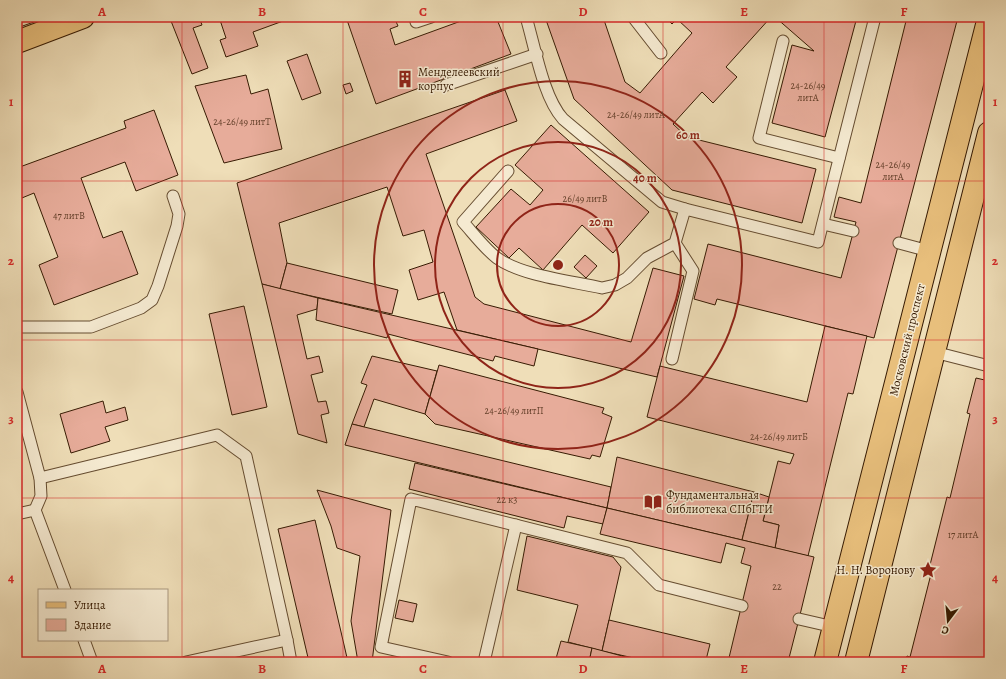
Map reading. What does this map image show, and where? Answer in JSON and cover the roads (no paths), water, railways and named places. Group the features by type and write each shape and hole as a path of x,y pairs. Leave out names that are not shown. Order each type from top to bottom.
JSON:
{"main road":[{"path":"17,42 83,17"},
{"name":"Московский проспект","path":"825,662 989,17"},
{"path":"856,662 988,142"}],"lane":[{"path":"415,17 416,22 431,17"},
{"path":"526,17 546,89 557,112 564,120 662,202 818,242 875,17"},
{"path":"633,17 661,53"},
{"path":"783,41 759,138 839,158"},
{"path":"446,85 537,54"},
{"path":"508,171 463,222 495,257 508,265 524,271 602,288 614,285 627,278 647,258 675,244 685,209"},
{"path":"17,327 91,327 141,308 152,300 158,286 177,226 179,214 173,196"},
{"path":"822,224 853,231"},
{"path":"899,243 929,251"},
{"path":"672,358 693,271 675,244"},
{"path":"934,352 989,366"},
{"path":"17,392 40,478 42,496 35,510 65,589"},
{"path":"40,478 217,435 246,456 291,662"},
{"path":"448,662 381,647 411,499 628,552 659,585 742,606"},
{"path":"17,514 35,510"},
{"path":"484,662 516,525"},
{"path":"799,619 834,627"},
{"path":"186,662 287,640"},
{"path":"84,641 92,662"}],"tram line":[{"path":"17,28 48,17"}],"place":[{"name":"Менделеевский корпус","path":"405,79"},
{"name":"Фундаментальная библиотека СПбГТИ","path":"653,502"},
{"name":"Н. Н. Воронову","path":"928,570"}]}
